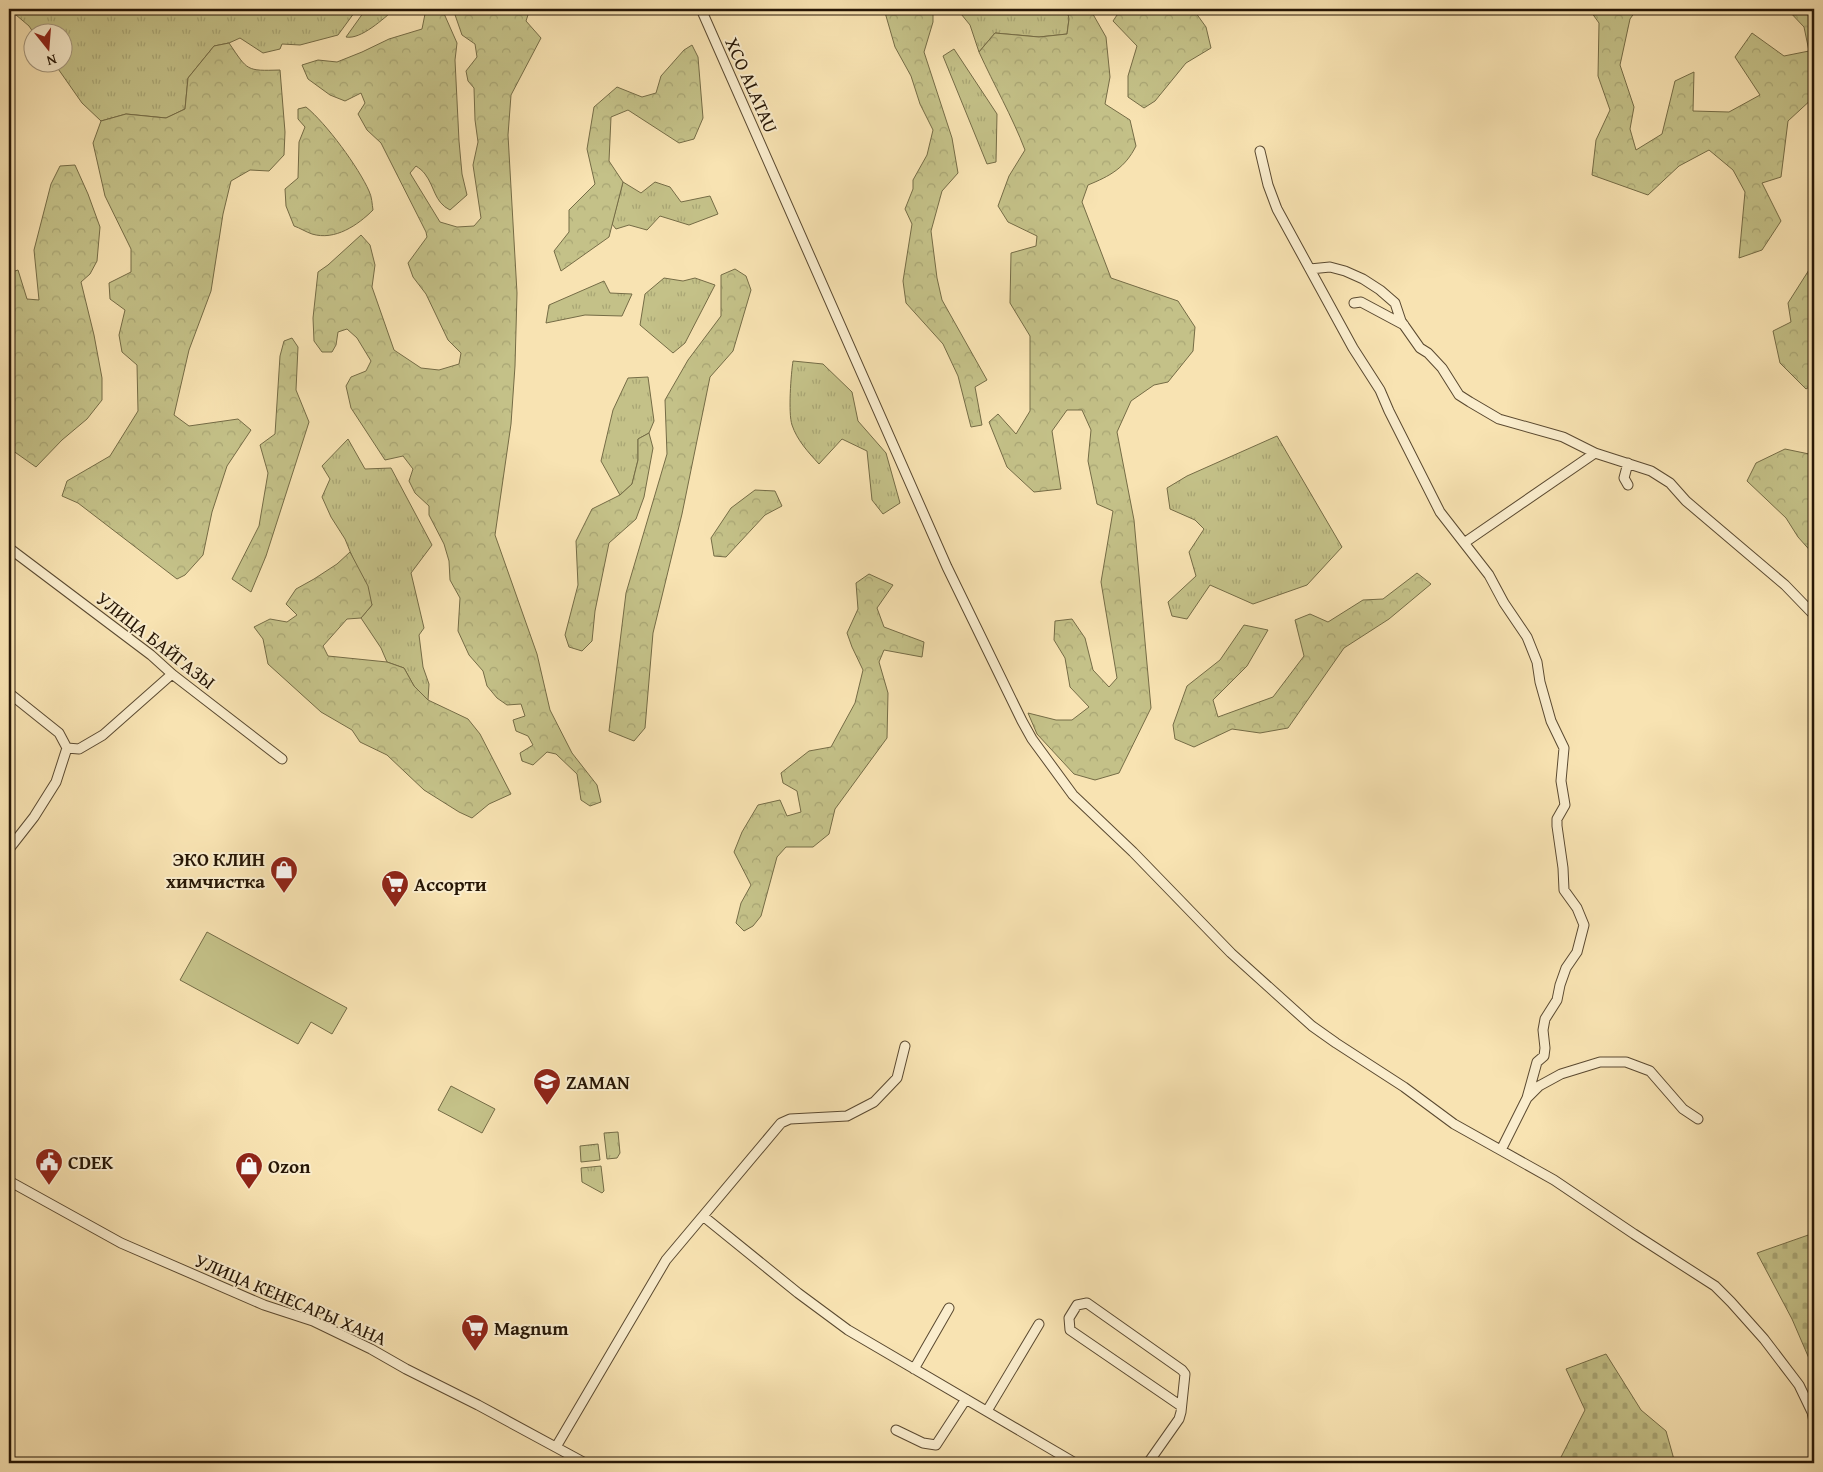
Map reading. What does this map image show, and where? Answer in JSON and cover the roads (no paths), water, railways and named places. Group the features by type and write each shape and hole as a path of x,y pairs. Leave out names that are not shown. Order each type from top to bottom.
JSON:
{"street":[{"name":"XCO ALATAU","path":"701,9 947,567 1022,721 1032,739 1073,795 1133,852 1231,953 1312,1026 1404,1086 1454,1124 1554,1180 1715,1286 1764,1339 1799,1386 1812,1412 1814,1422"},
{"path":"1260,151 1268,185 1278,208 1353,348 1380,390 1440,512 1489,575 1504,604 1527,637 1537,662 1540,682 1551,720 1564,748 1561,780 1565,805 1557,819 1564,890 1577,908 1584,924 1577,952 1566,968 1557,1000 1545,1019 1543,1030 1544,1056 1538,1062 1527,1098 1501,1150"},
{"path":"1310,269 1330,267 1345,271 1363,279 1380,290 1395,303 1401,321 1420,348 1428,353 1442,368 1459,395 1470,402 1499,419 1563,437 1595,453 1651,471 1670,483 1686,501 1785,585 1814,615"},
{"path":"1354,303 1361,302 1405,325"},
{"path":"1464,543 1595,453"},
{"path":"1628,463 1624,478 1628,485"},
{"name":"УЛИЦА БАЙГАЗЫ","path":"9,548 151,655 172,674 282,758"},
{"path":"67,748 79,749 103,735 172,674"},
{"path":"9,693 59,733 67,748 56,782 34,817 9,849"},
{"path":"556,1447 666,1260 781,1123 790,1119 847,1116 874,1102 897,1078 905,1046"},
{"path":"1527,1098 1540,1086 1561,1074 1600,1062 1626,1062 1650,1071 1683,1109 1698,1119"},
{"name":"УЛИЦА КЕНЕСАРЫ ХАНА","path":"9,1181 121,1243 264,1305 313,1322 371,1348 406,1369 478,1405 585,1463"},
{"path":"703,1216 798,1293 848,1330 1075,1463"},
{"path":"1148,1463 1179,1419 1181,1406 1185,1374 1087,1302 1077,1305 1069,1318 1070,1330 1181,1406"},
{"path":"914,1369 949,1308"},
{"path":"987,1411 1039,1324"},
{"path":"896,1430 923,1444 936,1445 966,1399"}],"place":[{"name":"ЭКО КЛИН химчистка","path":"284,894"},
{"name":"Ассорти","path":"395,908"},
{"name":"ZAMAN","path":"547,1106"},
{"name":"CDEK","path":"49,1186"},
{"name":"Ozon","path":"249,1190"},
{"name":"Magnum","path":"475,1352"}]}
